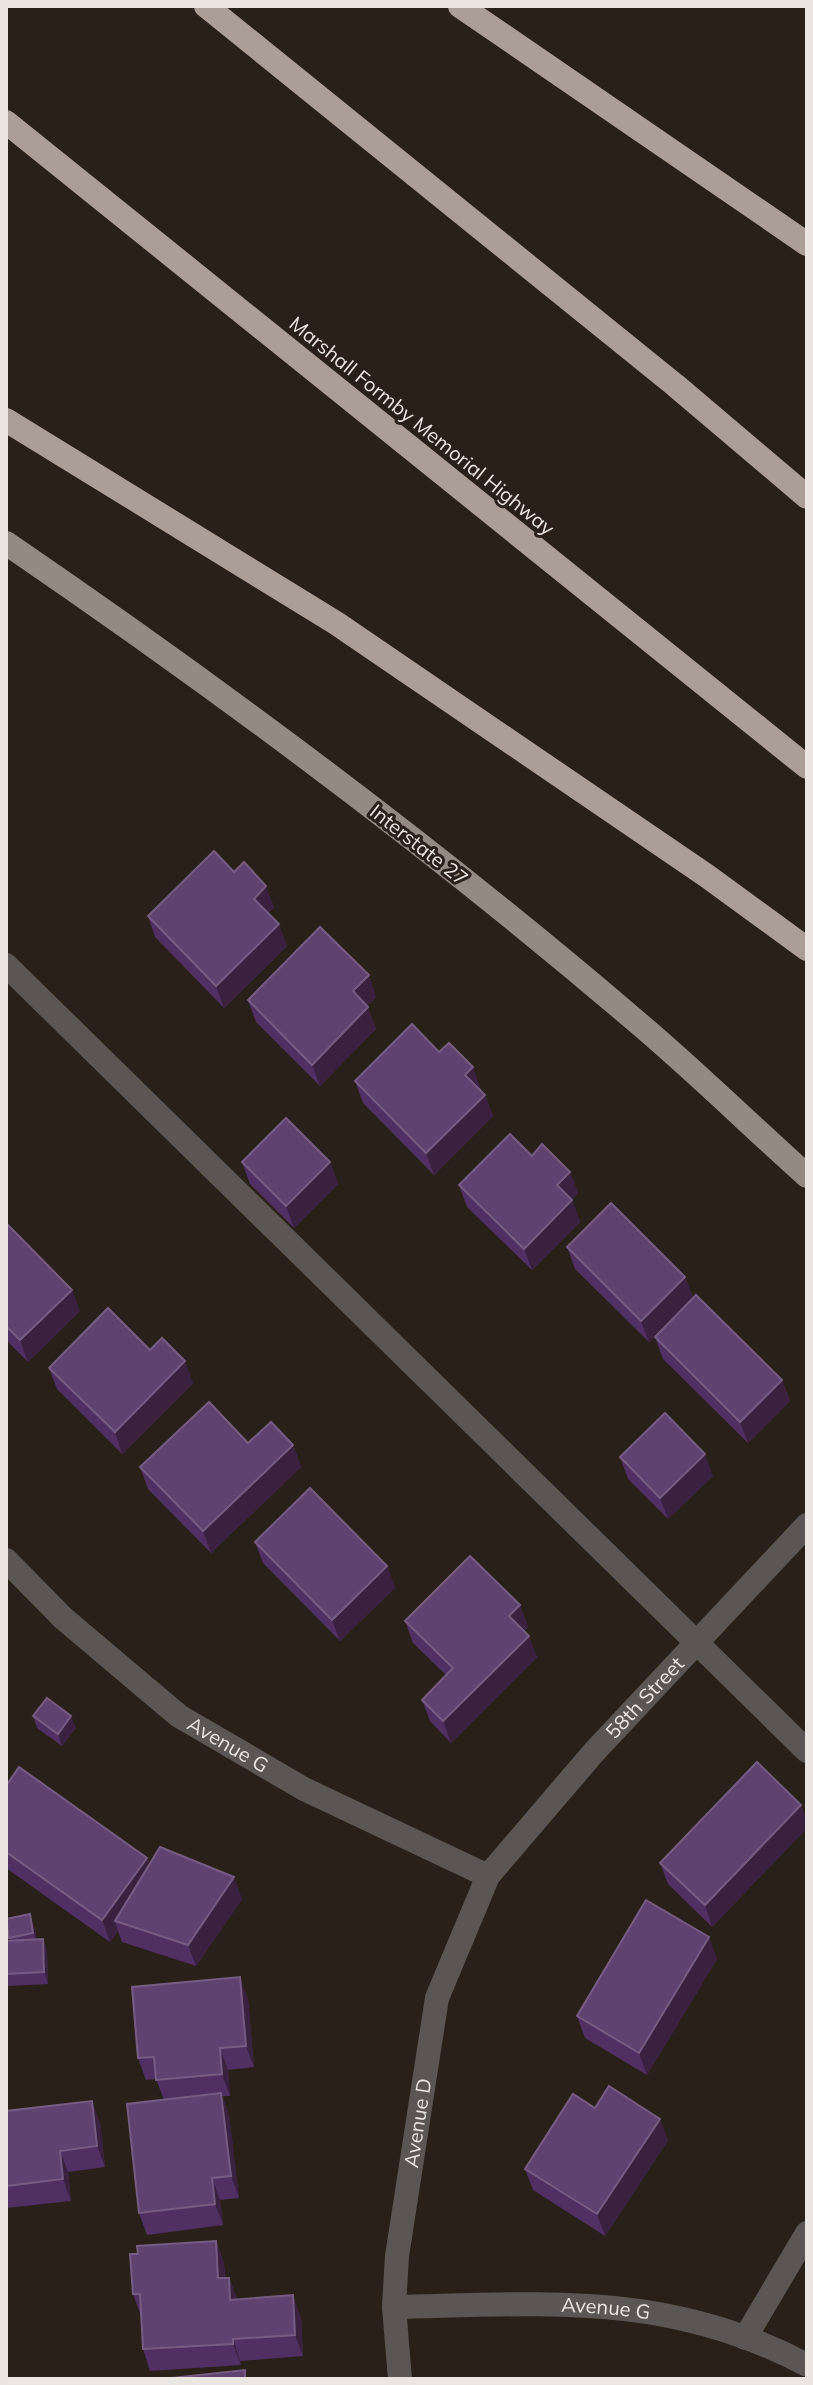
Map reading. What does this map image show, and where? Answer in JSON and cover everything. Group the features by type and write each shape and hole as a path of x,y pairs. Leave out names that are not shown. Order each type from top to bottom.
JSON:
{"highway":[{"path":"206,6 675,385 807,497"},
{"path":"460,6 807,244"},
{"name":"Marshall Formby Memorial Highway","path":"6,122 807,767"},
{"path":"6,420 336,623 707,876 807,949"}],"main road":[{"name":"Interstate 27","path":"6,543 180,661 411,837 638,1022 807,1176"}],"street":[{"path":"6,965 807,1751"},
{"name":"58th Street","path":"488,1876 594,1752 807,1525"},
{"name":"Avenue G","path":"6,1560 63,1618 179,1716 304,1789 488,1876"},
{"name":"Avenue D","path":"400,2379 394,2307 397,2256 437,1998 488,1876"},
{"path":"745,2338 807,2233"},
{"name":"Avenue G","path":"394,2307 555,2304 635,2307 718,2326 807,2365"}],"building":[{"path":"214,851 234,872 244,862 266,886 254,899 279,924 216,986 148,916"},
{"path":"320,927 369,975 353,991 368,1007 312,1065 248,1000"},
{"path":"412,1024 439,1052 449,1043 473,1067 465,1075 485,1095 426,1153 355,1081"},
{"path":"286,1118 330,1162 286,1206 242,1162"},
{"path":"510,1134 532,1156 542,1144 570,1172 557,1185 572,1200 524,1249 459,1185"},
{"path":"611,1203 685,1277 641,1321 567,1247"},
{"path":"6,1223 72,1290 20,1340 6,1326"},
{"path":"696,1295 782,1380 740,1422 655,1337"},
{"path":"108,1308 150,1350 162,1338 185,1361 115,1432 49,1368"},
{"path":"209,1402 248,1443 271,1422 293,1445 203,1531 140,1467"},
{"path":"665,1413 705,1454 660,1498 620,1457"},
{"path":"310,1488 387,1566 332,1620 255,1542"},
{"path":"470,1556 520,1605 509,1616 529,1636 443,1721 422,1700 453,1668 405,1621"},
{"path":"47,1698 71,1716 58,1734 33,1716"},
{"path":"757,1762 801,1805 705,1905 660,1863"},
{"path":"19,1767 147,1858 102,1920 6,1852 6,1786"},
{"path":"160,1847 234,1877 188,1945 115,1921"},
{"path":"646,1900 709,1937 639,2053 577,2016"},
{"path":"30,1914 33,1933 9,1938 6,1919"},
{"path":"43,1939 44,1972 6,1974 6,1941"},
{"path":"240,1977 246,2046 220,2048 222,2074 156,2080 154,2057 138,2058 132,1987"},
{"path":"609,2086 660,2119 597,2214 525,2169 573,2094 595,2108"},
{"path":"221,2093 231,2176 212,2178 215,2204 139,2213 127,2104"},
{"path":"92,2101 97,2146 60,2151 63,2179 6,2186 6,2111"},
{"path":"216,2241 218,2278 229,2278 230,2300 293,2295 295,2335 233,2339 233,2344 143,2349 140,2294 133,2294 130,2254 138,2254 137,2246"},
{"path":"245,2370 245,2379 162,2379"}]}
